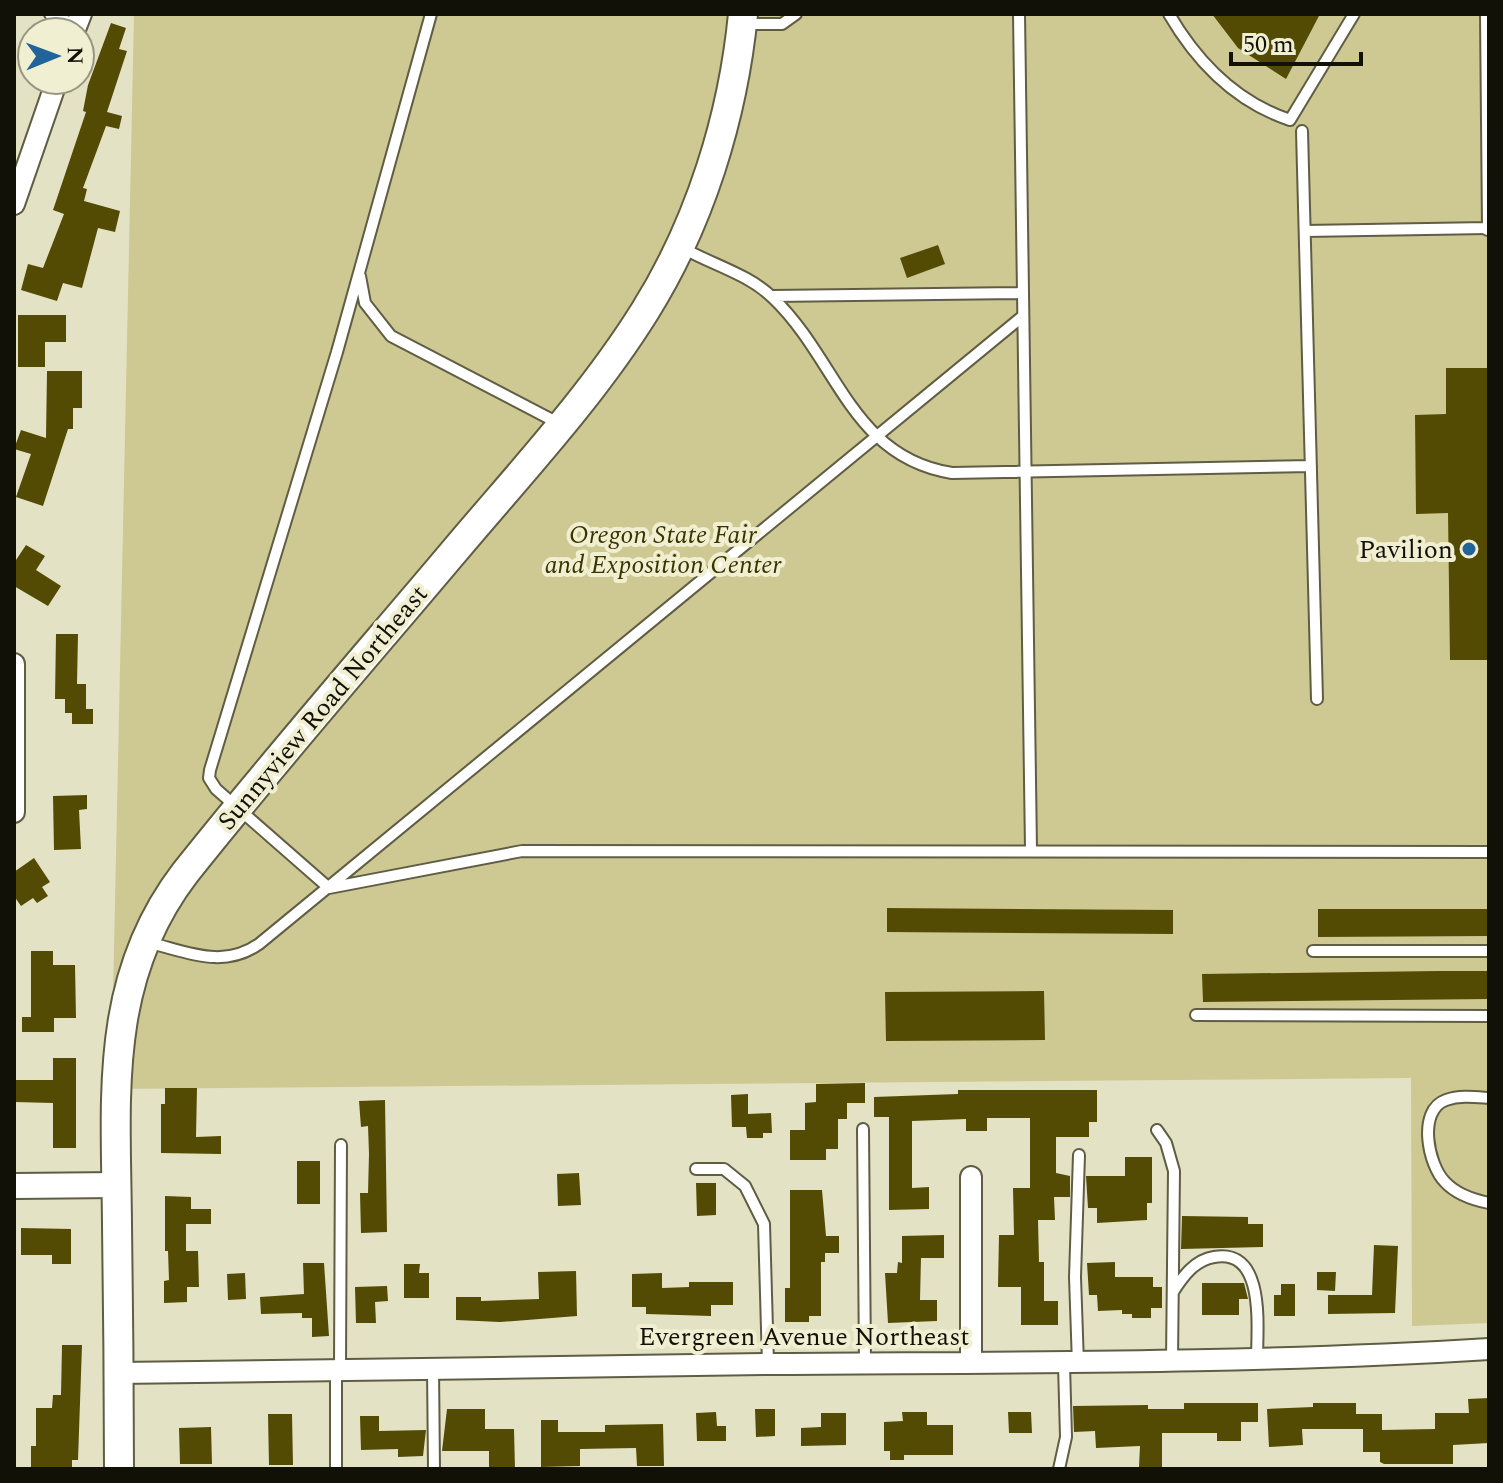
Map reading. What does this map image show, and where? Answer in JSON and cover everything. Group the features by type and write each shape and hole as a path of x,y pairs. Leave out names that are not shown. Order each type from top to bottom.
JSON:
{"main road":[{"name":"Sunnyview Road Northeast","path":"119,1469 115,1088 120,1024 144,941 168,895 561,424 633,330 679,247 710,167 733,87 742,19"}],"street":[{"path":"14,204 22,152 49,96"},
{"path":"14,664 14,812"},
{"path":"971,1177 971,1363"},
{"path":"14,1186 117,1185"},
{"name":"Evergreen Avenue Northeast","path":"118,1373 433,1367 1071,1364 1257,1360 1489,1349"}],"lane":[{"path":"329,888 216,789 209,778 360,270 431,14"},
{"path":"742,19 782,24 796,14"},
{"path":"1019,14 1031,849"},
{"path":"1169,14 1190,48 1206,66 1246,100 1290,120 1354,14"},
{"path":"1305,231 1488,228 1486,14"},
{"path":"1302,131 1317,699"},
{"path":"679,247 772,296 797,324 873,435 894,453 935,471 1311,466"},
{"path":"360,270 365,303 391,336 561,424"},
{"path":"772,296 1023,293"},
{"path":"144,941 202,957 233,957 259,944 873,435 1023,316"},
{"path":"329,888 522,851 1031,849 1489,852"},
{"path":"1313,951 1489,951"},
{"path":"1196,1015 1489,1016"},
{"path":"1489,1098 1464,1096 1444,1100 1436,1107 1429,1138 1434,1168 1445,1183 1466,1196 1489,1203"},
{"path":"863,1129 865,1364"},
{"path":"1157,1130 1166,1143 1174,1171 1172,1361"},
{"path":"336,1469 341,1145"},
{"path":"1059,1469 1066,1437 1071,1364 1079,1155"},
{"path":"696,1169 724,1169 734,1177 745,1186 764,1224 768,1364"},
{"path":"1172,1294 1201,1260 1228,1255 1240,1261 1251,1274 1255,1290 1257,1360"},
{"path":"433,1367 434,1469"}],"green space":[{"name":"Oregon State Fair and Exposition Center","path":"134,14 1489,14 1489,1323 1412,1326 1411,1078 111,1089"}],"building":[{"path":"1212,14 1320,14 1286,79 1238,48"},
{"path":"111,23 126,28 119,49 127,51 107,112 122,116 119,129 106,126 83,188 87,189 84,201 120,211 115,232 98,228 82,288 63,283 57,301 21,290 28,264 43,268 64,214 53,210 86,112 83,111 86,96 96,96 96,63"},
{"path":"938,245 945,264 907,278 900,258"},
{"path":"18,315 66,315 66,342 45,342 45,367 18,367"},
{"name":"Pavilion","path":"1446,368 1489,368 1489,660 1450,660 1448,513 1416,514 1415,415 1446,414"},
{"path":"47,371 82,371 82,408 73,408 73,429 68,429 43,506 16,497 31,454 14,449 21,430 46,438"},
{"path":"26,545 45,556 36,570 61,586 48,606 14,586 14,563"},
{"path":"56,634 78,634 77,684 86,684 86,709 93,709 93,724 72,724 72,713 65,713 65,699 55,699"},
{"path":"87,795 87,809 79,810 81,849 54,850 53,796"},
{"path":"34,858 50,882 42,887 48,896 37,903 33,898 21,906 14,896 14,872"},
{"path":"887,908 1173,910 1173,934 887,932"},
{"path":"1318,909 1489,909 1489,936 1318,937"},
{"path":"31,951 53,951 53,965 75,965 76,1018 54,1018 54,1032 22,1032 22,1017 31,1017"},
{"path":"1489,971 1489,999 1203,1002 1202,974"},
{"path":"1044,991 1045,1040 886,1041 885,992"},
{"path":"53,1058 76,1058 76,1148 53,1148 53,1103 14,1102 14,1080 53,1080"},
{"path":"865,1083 865,1103 847,1103 847,1119 838,1119 838,1149 826,1149 826,1160 790,1160 790,1130 805,1130 805,1103 816,1102 816,1084"},
{"path":"165,1088 197,1088 196,1137 221,1136 221,1154 161,1153 161,1104 165,1104"},
{"path":"958,1090 1097,1090 1097,1122 1089,1122 1089,1137 1056,1137 1056,1173 1070,1176 1070,1197 1054,1197 1055,1220 1038,1220 1039,1262 1044,1262 1044,1301 1058,1301 1058,1325 1021,1325 1021,1287 998,1287 999,1235 1014,1235 1013,1188 1030,1188 1030,1118 987,1118 987,1131 966,1131 966,1119 912,1121 912,1188 929,1187 929,1209 889,1210 889,1117 874,1117 874,1097 958,1094"},
{"path":"748,1094 748,1114 771,1113 772,1133 763,1133 763,1138 747,1138 746,1127 732,1127 731,1095"},
{"path":"385,1100 387,1232 361,1233 360,1193 368,1193 369,1154 368,1126 361,1127 359,1101"},
{"path":"1125,1157 1152,1157 1152,1203 1147,1203 1147,1220 1097,1223 1097,1208 1088,1208 1086,1176 1125,1176"},
{"path":"297,1161 320,1161 320,1204 297,1204"},
{"path":"579,1173 581,1205 558,1206 557,1174"},
{"path":"696,1183 716,1183 716,1215 697,1216"},
{"path":"790,1190 822,1190 826,1236 839,1236 839,1253 825,1253 825,1262 821,1262 821,1316 809,1316 809,1322 785,1322 785,1288 790,1288"},
{"path":"165,1196 191,1197 191,1209 211,1209 211,1224 186,1224 186,1251 198,1251 199,1287 187,1287 187,1302 164,1303 164,1281 169,1280 168,1251 165,1251"},
{"path":"1182,1216 1248,1217 1248,1224 1263,1224 1263,1247 1181,1249"},
{"path":"21,1228 71,1229 71,1264 52,1264 52,1255 21,1255"},
{"path":"944,1235 944,1258 921,1258 920,1300 937,1300 937,1321 888,1323 885,1273 897,1273 898,1262 902,1263 902,1236"},
{"path":"1374,1245 1398,1246 1395,1313 1328,1314 1328,1295 1372,1295"},
{"path":"1115,1262 1115,1277 1153,1277 1153,1287 1162,1287 1162,1308 1151,1308 1151,1318 1132,1318 1132,1314 1122,1314 1122,1310 1098,1311 1097,1295 1089,1295 1087,1263"},
{"path":"303,1263 324,1263 329,1336 312,1337 312,1318 302,1318 302,1313 261,1314 260,1297 304,1294"},
{"path":"404,1264 420,1264 419,1273 429,1273 429,1298 404,1298"},
{"path":"576,1271 577,1316 500,1322 456,1320 456,1297 481,1297 481,1301 539,1299 538,1272"},
{"path":"1317,1272 1336,1272 1335,1291 1317,1290"},
{"path":"245,1273 246,1299 228,1300 227,1274"},
{"path":"662,1273 662,1288 689,1287 689,1282 733,1282 733,1305 711,1305 711,1316 646,1314 646,1307 632,1307 632,1274"},
{"path":"1202,1283 1244,1283 1248,1299 1239,1299 1239,1315 1202,1315"},
{"path":"1281,1284 1295,1284 1295,1316 1274,1316 1274,1295 1281,1295"},
{"path":"387,1286 388,1301 375,1302 376,1323 356,1323 355,1287"},
{"path":"62,1345 82,1345 78,1460 72,1460 72,1469 31,1469 31,1446 36,1446 36,1408 52,1408 53,1395 61,1395"},
{"path":"1489,1398 1489,1443 1453,1445 1453,1464 1384,1464 1380,1462 1380,1452 1363,1452 1363,1429 1302,1429 1303,1445 1269,1447 1267,1409 1313,1407 1313,1403 1356,1403 1356,1414 1382,1414 1382,1430 1435,1429 1435,1413 1469,1413 1468,1399"},
{"path":"1184,1403 1258,1403 1258,1422 1241,1422 1241,1441 1217,1441 1217,1433 1162,1433 1162,1467 1139,1467 1140,1446 1096,1448 1095,1431 1074,1432 1073,1406 1148,1405 1148,1409 1184,1409"},
{"path":"447,1409 485,1409 485,1429 514,1429 515,1469 489,1469 489,1451 442,1451"},
{"path":"755,1409 775,1409 775,1436 756,1437"},
{"path":"716,1412 717,1426 726,1426 726,1441 697,1441 696,1413"},
{"path":"902,1412 927,1412 927,1425 953,1425 953,1455 904,1455 904,1460 890,1460 890,1451 884,1451 884,1422 903,1421"},
{"path":"1008,1412 1031,1412 1032,1433 1009,1433"},
{"path":"821,1413 846,1413 846,1445 801,1446 801,1428 821,1427"},
{"path":"268,1414 292,1414 293,1465 269,1465"},
{"path":"360,1416 379,1416 379,1431 426,1430 423,1456 398,1457 398,1449 361,1450"},
{"path":"541,1420 558,1420 558,1432 605,1432 605,1425 663,1424 664,1466 637,1466 636,1448 580,1449 580,1466 541,1467"},
{"path":"211,1427 212,1464 180,1464 179,1428"}],"place":[{"name":"Pavilion","path":"1469,549"}]}
